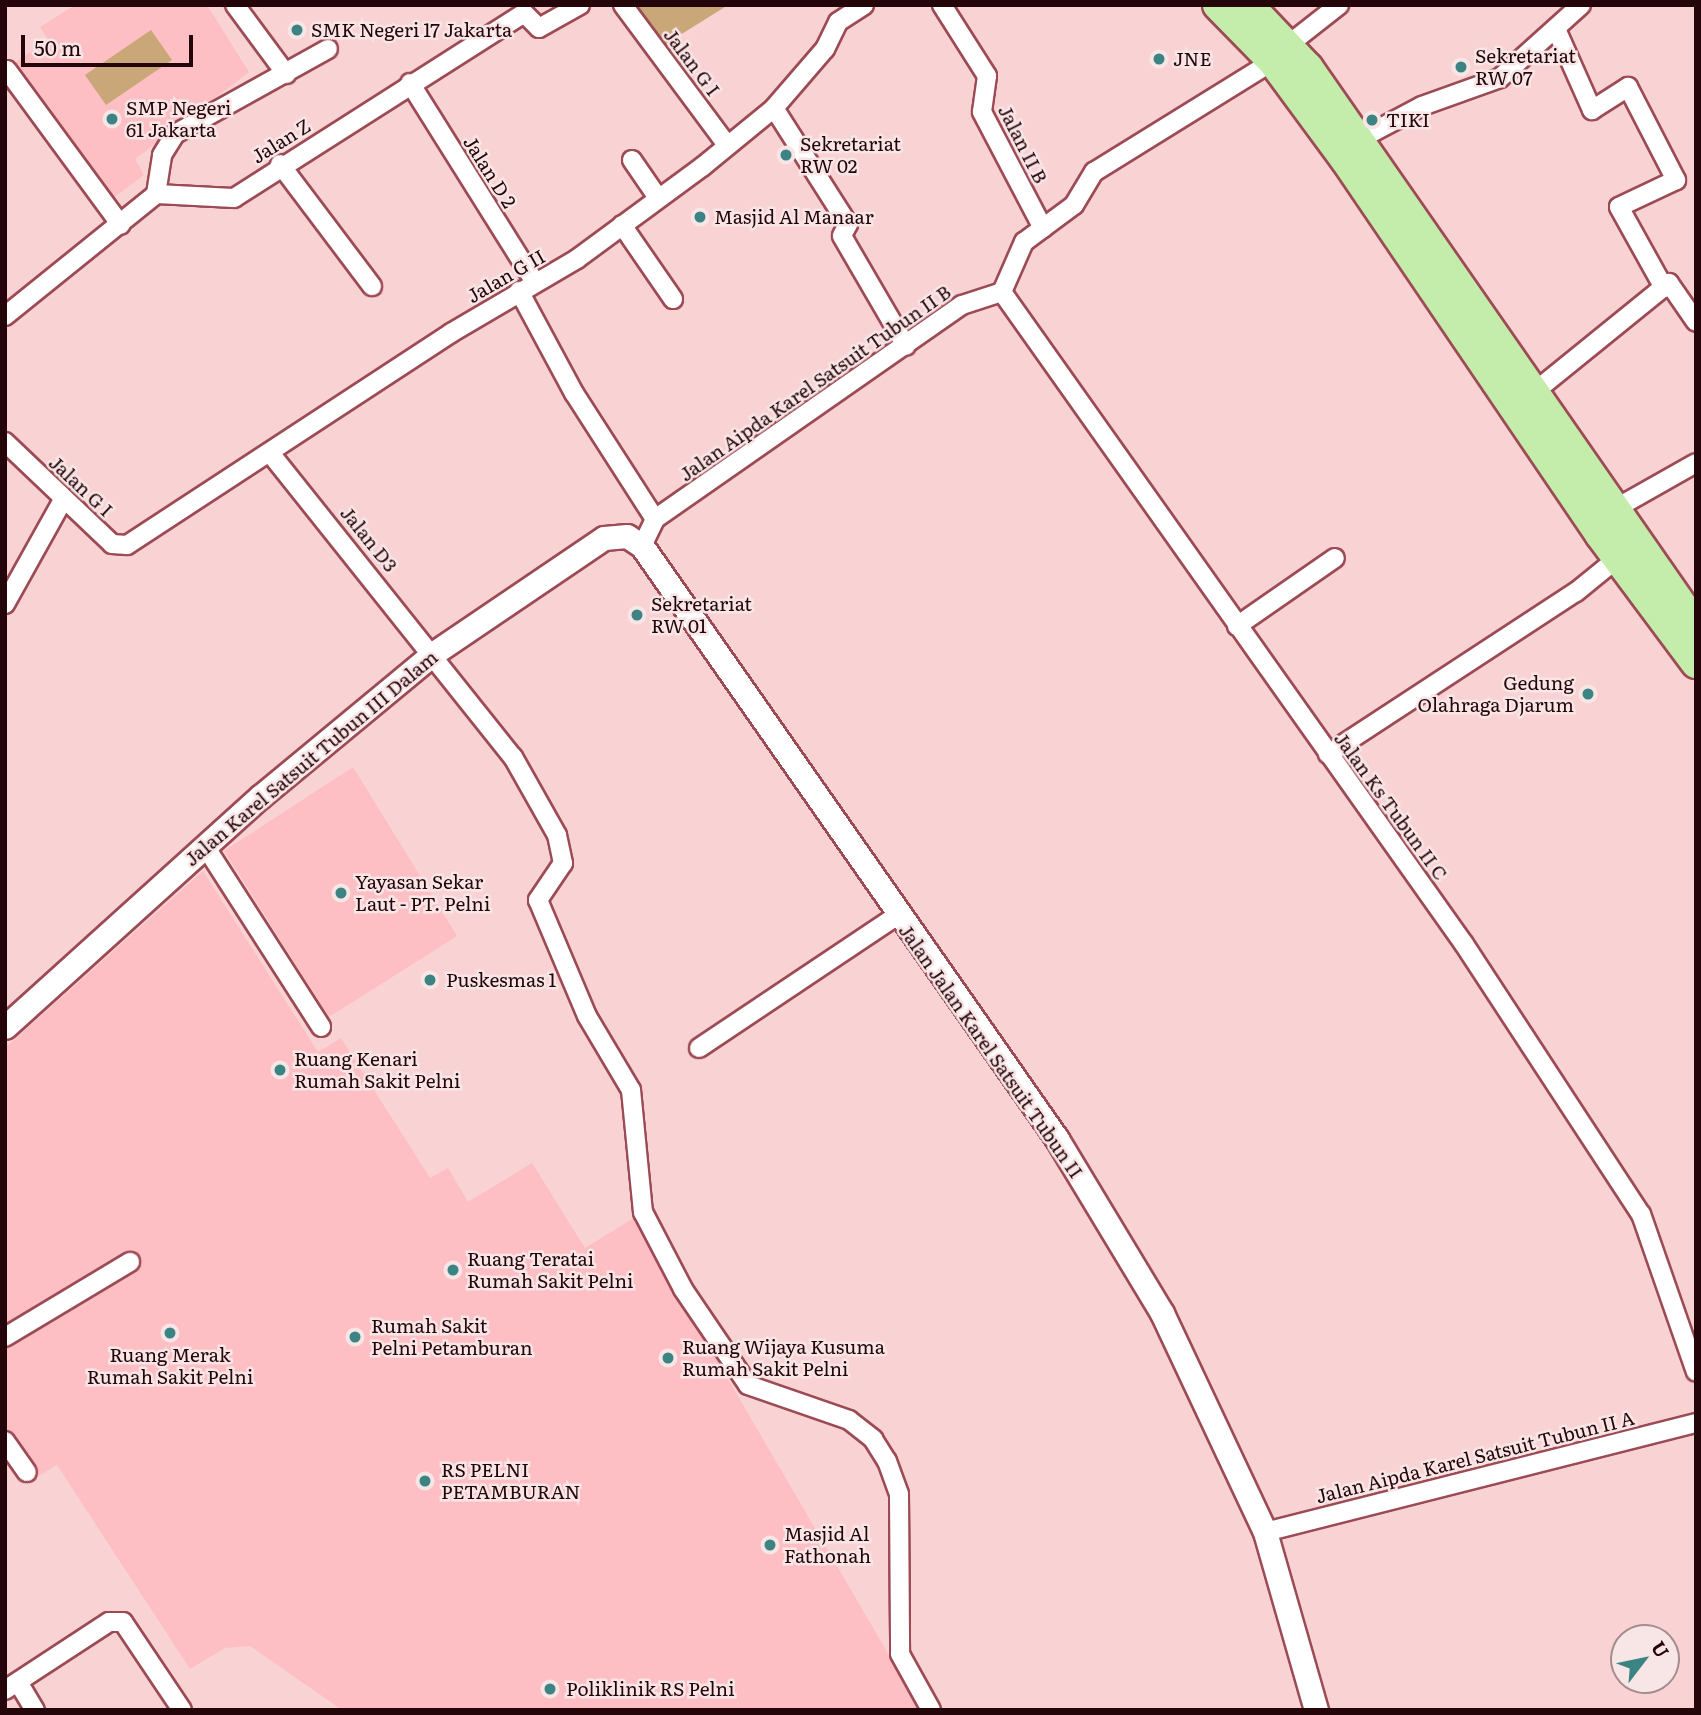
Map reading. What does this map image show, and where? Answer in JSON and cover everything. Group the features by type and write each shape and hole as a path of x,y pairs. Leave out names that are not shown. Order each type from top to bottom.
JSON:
{"main road":[{"path":"1219,5 1280,53 1358,140 1696,626"},
{"path":"1248,5 1619,557 1696,663"}],"street":[{"path":"235,5 286,74"},
{"name":"Jalan Z","path":"156,194 234,198 280,164 524,13 540,28 580,5"},
{"name":"Jalan G I","path":"623,5 727,145"},
{"name":"Jalan G II","path":"133,542 622,225 774,108 825,49 838,22 864,5"},
{"name":"Jalan II B","path":"942,5 987,76 982,113 1043,228"},
{"path":"1002,292 1024,242 1074,205 1094,172 1129,145 1280,53 1339,5"},
{"path":"1358,140 1422,106 1500,78 1581,5"},
{"path":"1556,29 1592,110 1628,87 1676,180 1619,207 1664,288"},
{"path":"5,316 121,225 156,194 162,155 175,134 328,49"},
{"path":"7,70 121,225"},
{"name":"Jalan D 2","path":"411,83 536,282"},
{"path":"774,108 848,224 842,236 906,346"},
{"path":"632,160 658,198"},
{"path":"280,164 372,286"},
{"path":"622,225 673,299"},
{"path":"1534,393 1670,283 1696,322"},
{"path":"519,291 574,393 655,519 642,547"},
{"name":"Jalan Aipda Karel Satsuit Tubun II B","path":"655,519 962,305 1002,292"},
{"name":"Jalan Ks Tubun II C","path":"1002,292 1512,1015 1641,1214 1696,1372"},
{"name":"Jalan G I","path":"5,442 63,500 117,547 133,542"},
{"name":"Jalan D3","path":"270,453 434,653 513,757 562,848 563,863 538,900 587,1016 631,1090 643,1212 651,1234 748,1385 849,1420 873,1439 887,1461 899,1494 900,1654 931,1710"},
{"path":"1613,510 1696,463"},
{"path":"5,604 63,500"},
{"name":"Jalan Karel Satsuit Tubun III Dalam","path":"5,1027 205,846 434,653 604,538 627,536 642,547"},
{"name":"Jalan Jalan Karel Satsuit Tubun II","path":"642,547 895,916 1057,1139 1150,1292 1265,1532 1316,1710"},
{"path":"1328,754 1576,592 1619,557"},
{"path":"1237,626 1335,558"},
{"path":"205,846 321,1027"},
{"path":"699,1048 895,916"},
{"path":"5,1337 130,1262"},
{"name":"Jalan Aipda Karel Satsuit Tubun II A","path":"1265,1532 1696,1423"},
{"path":"5,1441 27,1472"},
{"path":"35,1710 12,1686 109,1622 123,1622 182,1710"}],"shaded area":[{"name":"SMP Negeri 61 Jakarta","path":"75,5 207,5 249,72 135,159 144,175 101,207 5,70 48,39 40,27"},
{"path":"634,5 728,5 661,47"},
{"path":"151,30 172,60 106,105 85,75"},
{"name":"Yayasan Sekar Laut - PT. Pelni","path":"353,767 457,936 329,1017 224,851"},
{"name":"Rumah Sakit Pelni Petamburan","path":"203,871 318,1052 341,1038 430,1178 448,1168 468,1202 532,1163 585,1248 634,1218 921,1710 342,1710 250,1646 225,1648 190,1669 57,1465 37,1477 5,1425 5,1048"}],"place":[{"name":"SMK Negeri 17 Jakarta","path":"297,30"},
{"name":"JNE","path":"1159,59"},
{"name":"Sekretariat RW 07","path":"1461,67"},
{"name":"SMP Negeri 61 Jakarta","path":"112,119"},
{"name":"TIKI","path":"1372,120"},
{"name":"Sekretariat RW 02","path":"786,155"},
{"name":"Masjid Al Manaar","path":"700,217"},
{"name":"Sekretariat RW 01","path":"637,615"},
{"name":"Gedung Olahraga Djarum","path":"1588,694"},
{"name":"Yayasan Sekar Laut - PT. Pelni","path":"341,893"},
{"name":"Puskesmas 1","path":"430,980"},
{"name":"Ruang Kenari Rumah Sakit Pelni","path":"280,1070"},
{"name":"Ruang Teratai Rumah Sakit Pelni","path":"453,1270"},
{"name":"Ruang Merak Rumah Sakit Pelni","path":"170,1333"},
{"name":"Rumah Sakit Pelni Petamburan","path":"355,1337"},
{"name":"Ruang Wijaya Kusuma Rumah Sakit Pelni","path":"668,1358"},
{"name":"RS PELNI PETAMBURAN","path":"425,1481"},
{"name":"Masjid Al Fathonah","path":"770,1545"},
{"name":"Poliklinik RS Pelni","path":"550,1689"}]}
